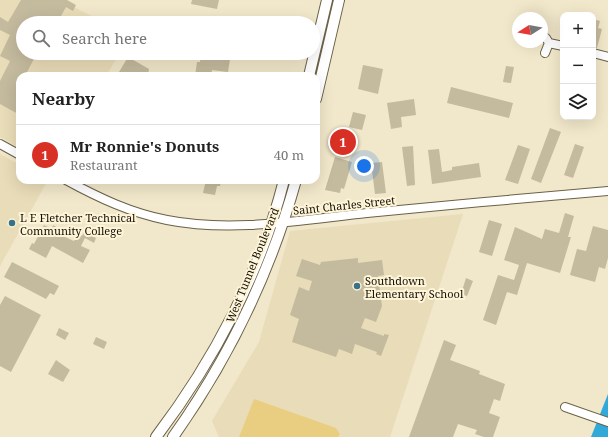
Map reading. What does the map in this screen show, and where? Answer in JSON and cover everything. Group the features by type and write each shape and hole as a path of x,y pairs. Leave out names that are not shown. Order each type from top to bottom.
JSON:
{"main road":[{"path":"320,30 327,0"},
{"path":"320,82 339,0"},
{"path":"310,72 313,60"},
{"name":"West Tunnel Boulevard","path":"156,437 189,390 214,349 249,277 270,223 283,184"},
{"name":"West Tunnel Boulevard","path":"173,437 206,388 248,312 283,222 295,184"}],"street":[{"path":"545,53 547,41 560,45"},
{"path":"596,54 608,57"},
{"path":"0,144 16,153"},
{"name":"Saint Charles Street","path":"73,184 105,201 138,213 168,220 207,224 283,222 608,191"},
{"path":"565,407 608,422"}],"shaded area":[{"path":"0,0 60,0 91,16 16,16 16,60 116,60 108,72 16,72 16,146 0,137"},
{"name":"L E Fletcher Technical Community College","path":"0,154 16,163 16,184 46,184 0,266"},
{"name":"Southdown Elementary School","path":"463,214 390,437 219,437 212,421 259,342 290,231"},
{"path":"254,399 336,428 340,434 338,437 239,437"}],"water":[{"path":"608,394 608,437 591,437"}],"building":[{"path":"21,0 67,0 76,5 73,11 66,7 61,16 16,16 16,60 33,60 27,72 16,72 16,113 0,104 0,81 10,61 0,56 10,35 0,30 0,17 8,22"},
{"path":"192,0 219,0 217,9 191,4"},
{"path":"596,20 600,21 598,28 602,29 597,48"},
{"path":"126,60 133,60 149,69 149,72 119,72"},
{"path":"200,60 230,60 228,72 212,70 212,72 196,72 197,62 200,62"},
{"path":"363,65 383,69 378,94 358,89"},
{"path":"506,66 514,67 511,83 503,82"},
{"path":"451,87 513,103 509,118 447,103"},
{"path":"414,99 416,115 401,117 402,127 391,129 387,103"},
{"path":"353,112 366,115 362,130 349,127"},
{"path":"550,128 561,132 541,183 531,179"},
{"path":"337,137 351,140 350,144 353,145 352,150 335,146"},
{"path":"575,144 584,147 573,178 564,175"},
{"path":"518,145 530,149 518,184 505,180"},
{"path":"413,146 415,185 407,186 402,147"},
{"path":"439,149 442,172 452,170 452,167 479,163 481,177 432,184 428,150"},
{"path":"335,157 352,162 344,189 341,188 340,193 325,190"},
{"path":"382,162 386,193 375,194 371,163"},
{"path":"205,184 220,184 220,186 217,186 215,195 203,193"},
{"path":"565,213 574,216 568,237 571,237 560,273 527,263 517,295 507,292 496,325 483,320 498,275 514,280 519,265 504,260 515,227 542,239 545,229 559,233"},
{"path":"489,220 502,224 492,256 479,252"},
{"path":"44,225 52,229 53,225 65,232 63,236 74,241 78,233 82,236 84,232 96,238 94,243 85,238 81,246 90,250 83,263 52,246 46,258 29,249 32,243 34,244"},
{"path":"593,226 608,230 608,258 605,269 599,267 595,282 570,275 577,249 586,251"},
{"name":"Southdown Elementary School","path":"358,258 358,263 382,260 384,275 378,276 382,306 376,322 365,318 361,328 384,336 384,334 389,335 381,356 376,354 377,352 355,344 352,354 339,349 336,357 292,342 299,319 290,315 299,287 309,291 312,281 296,276 302,259 320,265 321,262"},
{"path":"12,262 59,286 54,295 50,293 46,299 4,277"},
{"path":"466,278 473,281 467,296 461,294"},
{"path":"5,296 41,315 11,372 0,366 0,305"},
{"path":"59,328 69,333 65,340 56,335"},
{"path":"96,337 107,342 104,349 93,344"},
{"path":"444,340 456,345 450,360 480,371 479,374 505,384 500,401 494,399 489,413 500,417 493,437 484,437 475,434 477,430 458,424 453,437 409,437"},
{"path":"56,360 70,370 63,382 48,374"}],"place":[{"name":"Mr Ronnie's Donuts","path":"343,142"},
{"name":"L E Fletcher Technical Community College","path":"12,223"},
{"name":"Southdown Elementary School","path":"357,286"}]}
